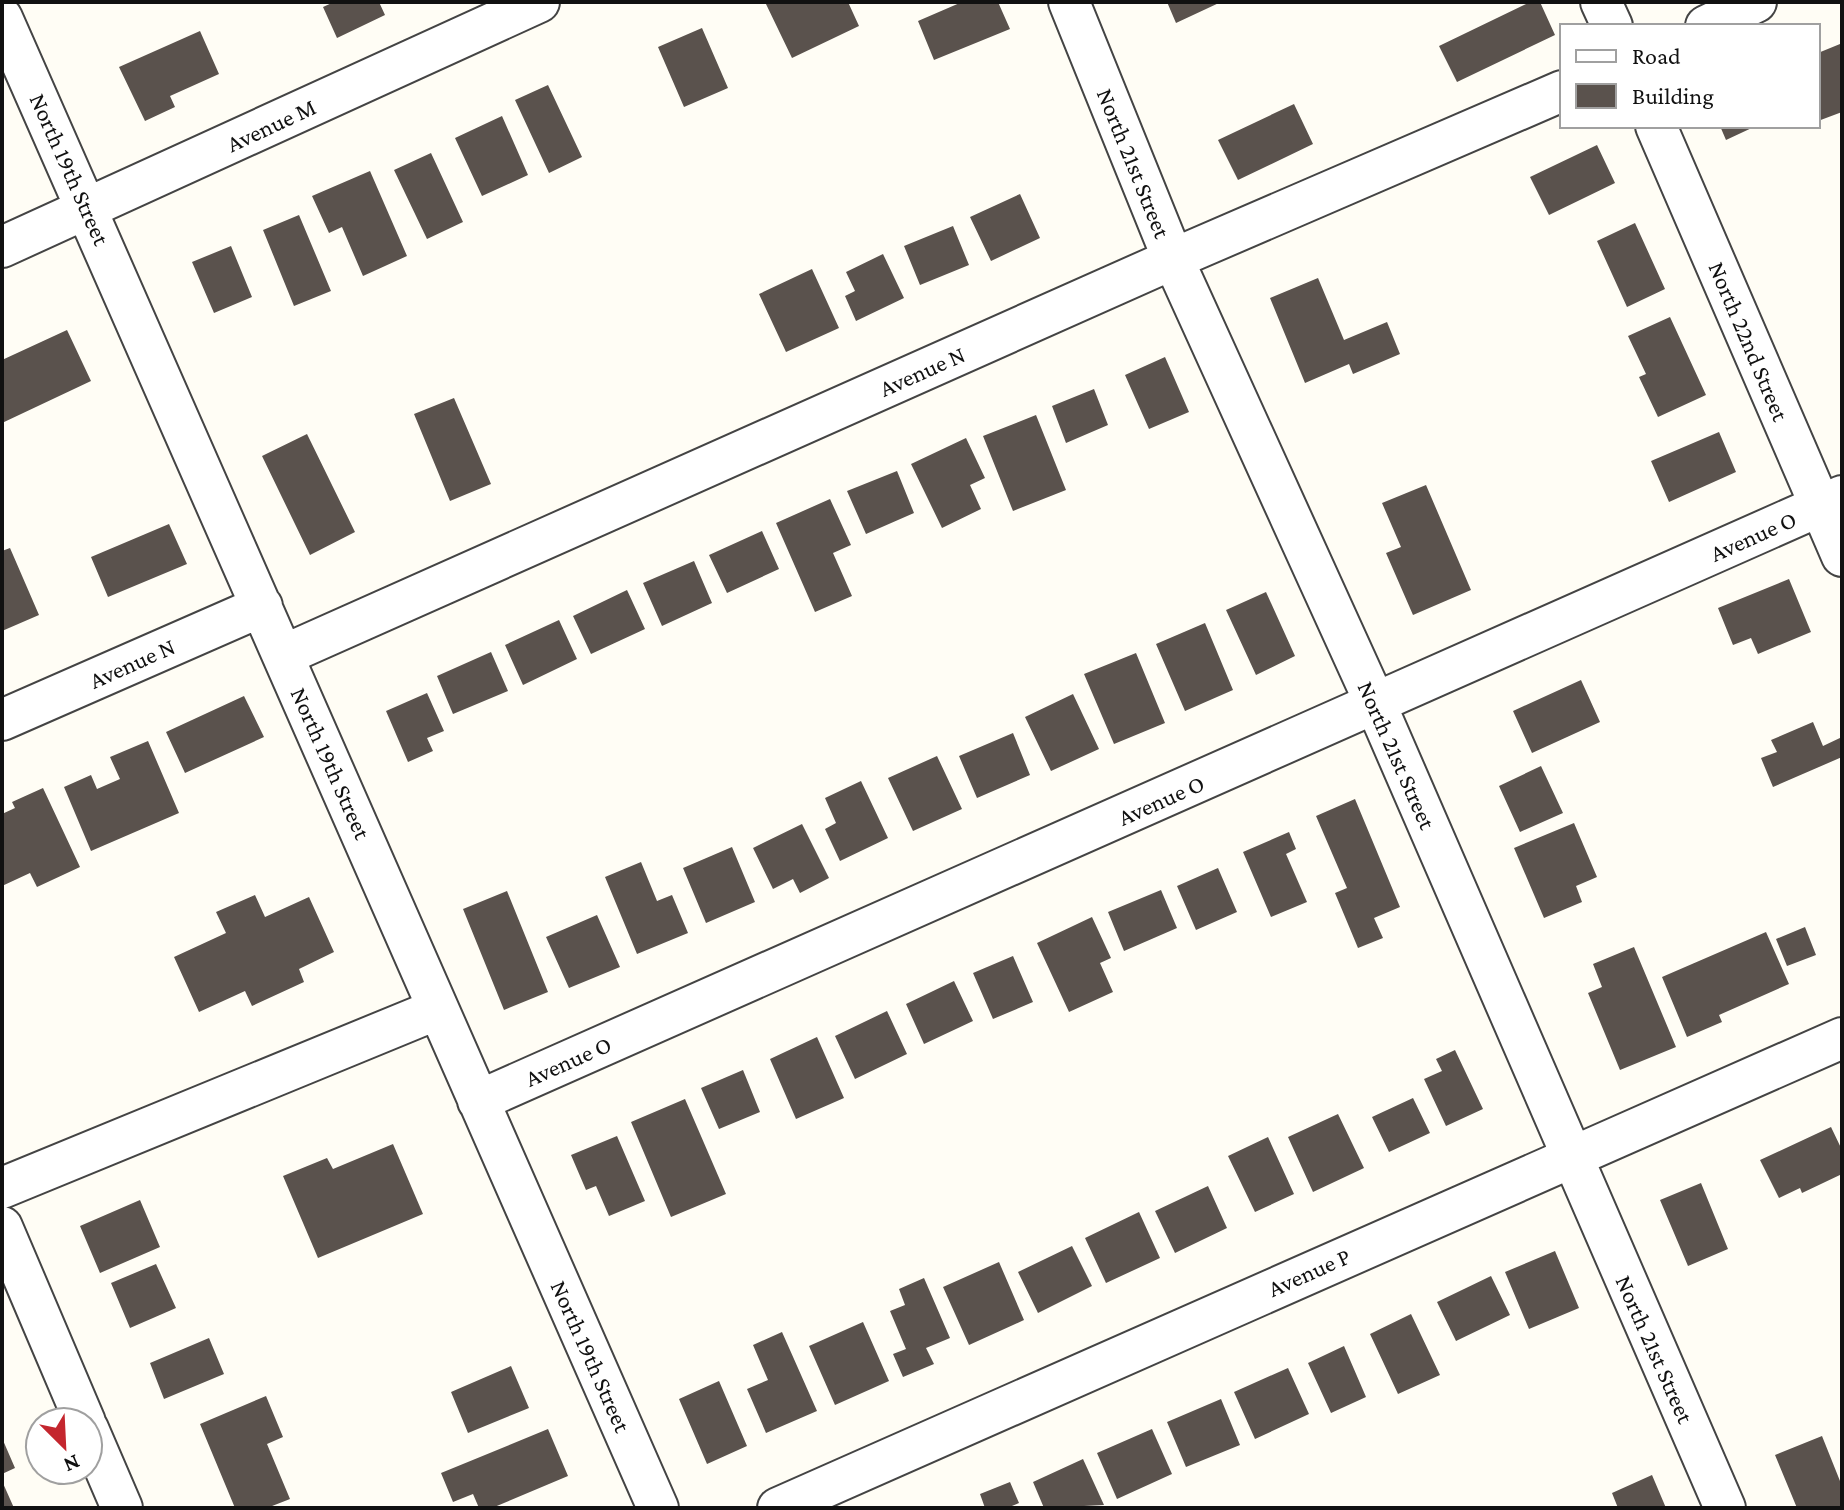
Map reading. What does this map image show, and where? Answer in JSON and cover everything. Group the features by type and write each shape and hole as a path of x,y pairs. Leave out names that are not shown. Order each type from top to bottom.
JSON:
{"street":[{"name":"Avenue M","path":"2,247 539,2"},
{"name":"North 21st Street","path":"1069,2 1173,259 1376,705 1725,1508"},
{"path":"1601,2 1611,24"},
{"path":"1710,24 1756,2"},
{"name":"North 19th Street","path":"2,18 658,1508"},
{"name":"Avenue N","path":"284,655 1173,259 1560,92"},
{"name":"North 22nd Street","path":"1657,128 1831,501 1842,556"},
{"name":"Avenue O","path":"478,1101 1831,501"},
{"name":"Avenue N","path":"2,720 262,606"},
{"path":"2,1188 438,1009"},
{"name":"Avenue P","path":"778,1508 1842,1038"},
{"path":"2,1227 78,1406"},
{"path":"104,1466 122,1508"}],"building":[{"path":"334,2 379,2 385,15 337,38 323,7"},
{"path":"765,2 848,2 859,26 792,58"},
{"path":"962,2 998,2 1010,29 934,60 918,21"},
{"path":"1167,2 1221,2 1176,23"},
{"path":"1530,2 1540,2 1555,35 1457,82 1439,46"},
{"path":"702,28 728,88 684,107 658,47"},
{"path":"200,31 219,74 170,96 175,107 145,121 119,67"},
{"path":"1840,44 1842,112 1820,120 1820,52"},
{"path":"548,85 582,157 549,173 515,100"},
{"path":"1294,104 1313,144 1238,180 1218,140"},
{"path":"502,116 528,175 482,196 455,138"},
{"path":"1721,128 1752,128 1726,140"},
{"path":"1597,145 1615,183 1549,215 1530,177"},
{"path":"431,153 463,222 427,239 394,170"},
{"path":"370,171 407,256 363,276 342,227 329,233 312,196"},
{"path":"1020,194 1040,238 991,261 970,217"},
{"path":"299,215 331,291 294,306 263,230"},
{"path":"1635,223 1665,289 1627,307 1597,241"},
{"path":"953,226 969,265 920,285 904,246"},
{"path":"231,246 252,297 214,313 192,262"},
{"path":"883,254 904,298 856,321 845,296 855,291 846,272"},
{"path":"812,269 839,328 786,352 759,294"},
{"path":"1318,278 1344,340 1387,322 1400,354 1353,374 1349,364 1305,383 1270,298"},
{"path":"1670,317 1706,395 1658,417 1639,377 1646,374 1628,336"},
{"path":"67,330 91,381 2,423 2,360"},
{"path":"1165,357 1189,412 1149,429 1125,375"},
{"path":"1094,389 1108,425 1066,443 1052,406"},
{"path":"454,398 491,484 450,501 414,414"},
{"path":"1036,415 1066,490 1013,511 983,436"},
{"path":"1719,432 1736,472 1669,502 1651,461"},
{"path":"307,434 355,532 310,555 262,456"},
{"path":"966,438 985,478 970,485 981,509 942,528 911,464"},
{"path":"897,471 914,513 866,534 847,491"},
{"path":"1426,485 1471,590 1413,615 1386,553 1401,547 1382,503"},
{"path":"830,499 851,545 833,553 852,596 815,612 776,523"},
{"path":"169,524 187,564 108,597 91,557"},
{"path":"762,531 779,569 727,593 709,555"},
{"path":"10,548 39,615 2,631 2,551"},
{"path":"694,561 712,603 662,626 643,583"},
{"path":"1789,579 1811,632 1758,654 1751,638 1733,645 1718,608"},
{"path":"627,590 645,629 591,654 573,616"},
{"path":"1266,592 1295,656 1256,675 1226,610"},
{"path":"559,620 577,659 523,685 505,645"},
{"path":"1205,623 1233,690 1185,711 1156,644"},
{"path":"491,652 508,691 453,714 437,676"},
{"path":"1136,653 1165,723 1114,744 1084,674"},
{"path":"1581,680 1600,722 1532,753 1513,711"},
{"path":"427,693 444,731 427,738 433,751 408,762 386,711"},
{"path":"1073,694 1099,749 1051,771 1025,717"},
{"path":"244,696 264,737 185,773 166,732"},
{"path":"1813,722 1823,746 1842,737 1842,757 1773,787 1761,758 1777,752 1771,740"},
{"path":"1013,733 1030,775 977,798 959,756"},
{"path":"148,741 179,813 91,851 64,787 91,775 97,789 120,779 110,757"},
{"path":"937,756 962,809 913,831 888,778"},
{"path":"1541,766 1563,813 1520,832 1499,786"},
{"path":"861,781 888,838 840,861 825,829 836,823 825,798"},
{"path":"43,788 80,867 37,887 30,873 2,886 2,814 15,808 12,802"},
{"path":"1355,799 1400,907 1374,918 1383,938 1358,948 1335,893 1347,888 1316,816"},
{"path":"1574,823 1597,877 1576,886 1582,902 1544,918 1514,848"},
{"path":"802,824 829,878 800,893 793,879 773,889 753,848"},
{"path":"1289,832 1296,849 1286,854 1307,902 1271,917 1243,852"},
{"path":"732,847 755,902 706,923 683,868"},
{"path":"641,862 657,901 672,895 688,933 637,954 605,877"},
{"path":"1218,868 1237,912 1196,930 1177,886"},
{"path":"1161,890 1177,928 1124,951 1108,912"},
{"path":"507,891 548,992 504,1010 463,909"},
{"path":"255,895 265,917 309,897 334,952 299,969 304,982 252,1006 245,991 199,1012 174,957 226,933 216,912"},
{"path":"597,915 620,967 569,988 546,937"},
{"path":"1092,917 1111,958 1100,963 1113,992 1069,1012 1037,943"},
{"path":"1805,927 1816,955 1787,966 1776,939"},
{"path":"1766,932 1789,984 1719,1015 1722,1022 1687,1037 1662,977"},
{"path":"1634,947 1676,1047 1620,1070 1588,993 1602,987 1593,964"},
{"path":"1013,956 1033,1002 993,1019 973,973"},
{"path":"954,981 973,1021 924,1044 906,1004"},
{"path":"887,1011 907,1054 855,1079 835,1036"},
{"path":"817,1037 844,1098 796,1119 770,1059"},
{"path":"1455,1050 1483,1109 1446,1126 1424,1079 1442,1071 1436,1059"},
{"path":"743,1070 760,1112 719,1129 701,1088"},
{"path":"1413,1098 1430,1133 1389,1152 1372,1117"},
{"path":"685,1099 726,1194 671,1217 631,1122"},
{"path":"1338,1114 1364,1168 1313,1192 1288,1137"},
{"path":"1831,1127 1842,1150 1842,1174 1802,1193 1800,1188 1779,1198 1760,1160"},
{"path":"617,1136 645,1201 609,1216 596,1186 586,1190 571,1155"},
{"path":"1268,1137 1294,1194 1255,1212 1228,1156"},
{"path":"393,1144 423,1214 318,1258 283,1176 327,1158 333,1169"},
{"path":"1701,1183 1728,1249 1688,1266 1660,1200"},
{"path":"1208,1186 1227,1228 1175,1253 1155,1211"},
{"path":"140,1200 160,1247 100,1273 80,1226"},
{"path":"1139,1212 1160,1258 1106,1283 1085,1238"},
{"path":"1072,1246 1092,1286 1038,1313 1018,1272"},
{"path":"1555,1251 1579,1308 1529,1329 1505,1272"},
{"path":"999,1262 1024,1320 969,1345 943,1287"},
{"path":"156,1264 176,1308 130,1328 111,1283"},
{"path":"1491,1276 1510,1315 1456,1341 1437,1302"},
{"path":"924,1278 950,1338 926,1348 934,1364 903,1377 893,1354 906,1349 890,1311 905,1305 899,1289"},
{"path":"1411,1314 1440,1375 1398,1394 1370,1334"},
{"path":"863,1322 889,1381 835,1405 809,1346"},
{"path":"782,1332 817,1411 766,1433 747,1389 768,1380 753,1345"},
{"path":"209,1338 224,1374 164,1399 150,1363"},
{"path":"1344,1346 1366,1397 1331,1413 1308,1363"},
{"path":"511,1366 529,1408 468,1433 451,1392"},
{"path":"1288,1368 1309,1414 1255,1439 1234,1392"},
{"path":"719,1381 747,1446 707,1464 679,1399"},
{"path":"266,1396 283,1437 267,1444 290,1499 267,1508 235,1508 200,1424"},
{"path":"1221,1399 1240,1445 1186,1467 1167,1422"},
{"path":"548,1429 568,1476 492,1508 479,1508 473,1494 453,1502 441,1473"},
{"path":"1152,1429 1172,1474 1117,1499 1097,1453"},
{"path":"1822,1436 1842,1486 1842,1508 1797,1508 1775,1455"},
{"path":"2,1438 15,1468 2,1474"},
{"path":"1083,1459 1104,1505 1044,1508 1033,1482"},
{"path":"1652,1475 1666,1508 1618,1508 1612,1493"},
{"path":"2,1481 14,1508 2,1508"},
{"path":"1010,1482 1019,1503 1007,1508 985,1508 980,1494"}]}
